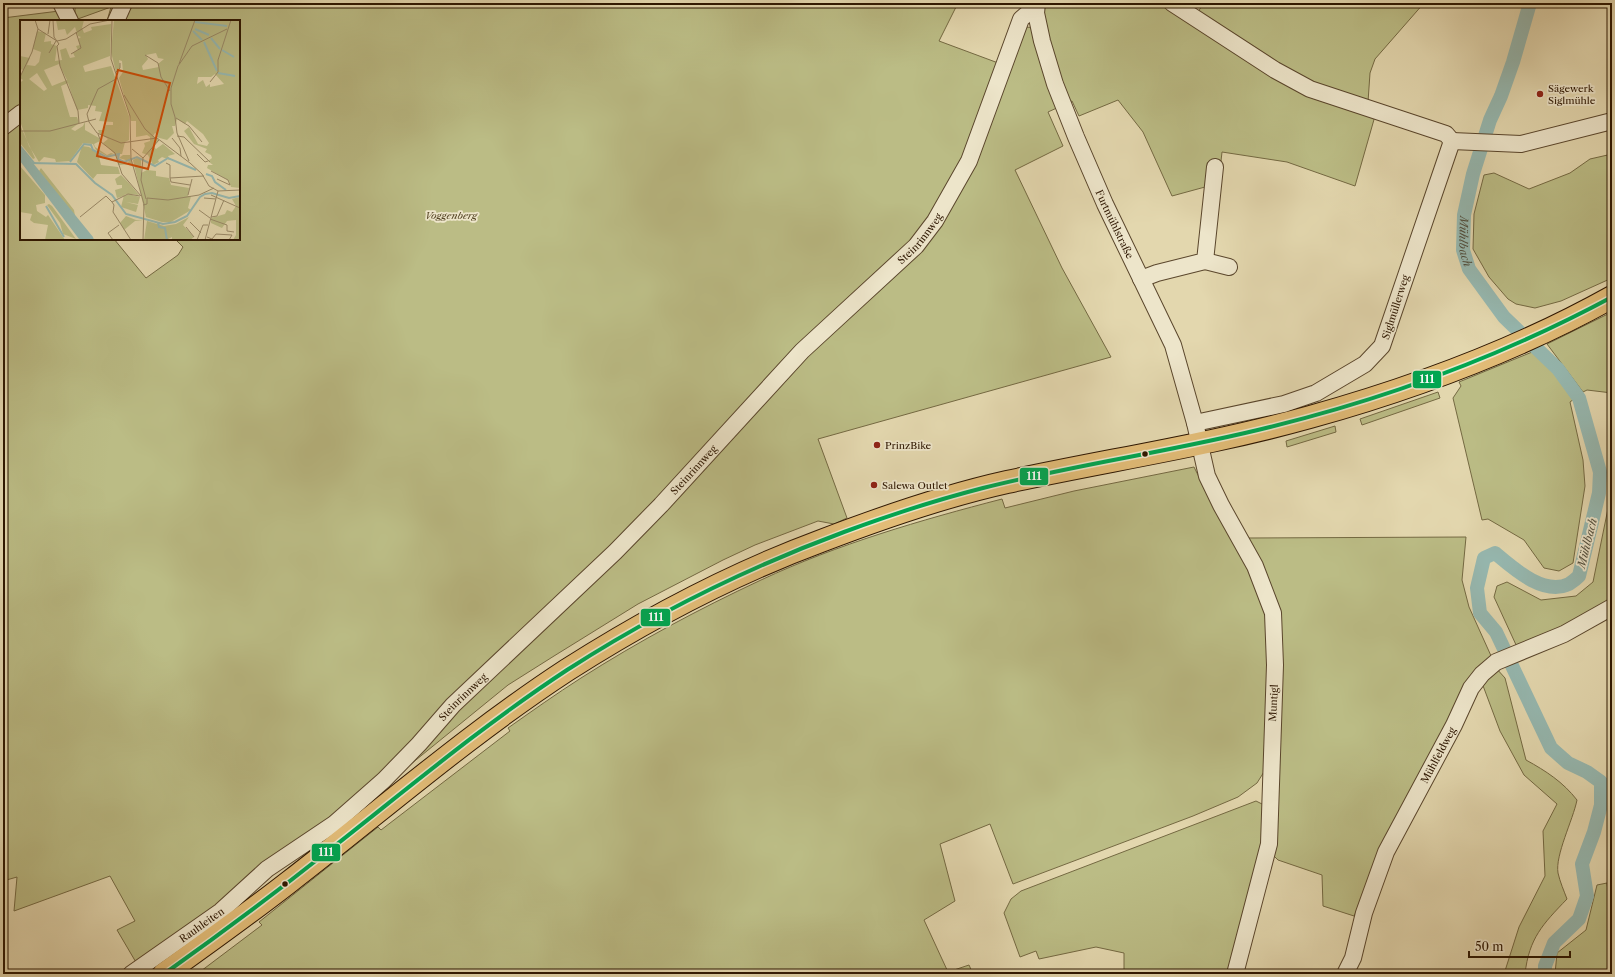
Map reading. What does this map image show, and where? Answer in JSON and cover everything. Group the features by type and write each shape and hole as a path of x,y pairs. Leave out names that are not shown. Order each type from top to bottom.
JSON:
{"main road":[{"path":"164,974 287,884 463,744 567,670 694,597 757,566 883,519 1003,483 1197,433 1307,418 1378,397 1435,377 1510,347 1612,297"}],"street":[{"path":"61,3 70,20"},
{"path":"116,20 124,3"},
{"path":"1172,3 1275,70 1310,89 1446,134 1452,141 1521,144 1612,121"},
{"name":"Furtmühlstraße","path":"1037,8 1042,41 1055,84 1104,204 1173,345 1197,433"},
{"name":"Steinrinnweg","path":"267,870 334,824 384,780 419,744 453,705 615,552 661,505 802,351 916,246 939,215 969,161 1021,19 1037,8"},
{"path":"3,127 20,114"},
{"name":"Siglmüllerweg","path":"1197,433 1316,393 1365,364 1382,346 1452,141"},
{"path":"1205,261 1215,167"},
{"path":"1141,279 1157,272 1205,261 1229,267"},
{"name":"Muntigl","path":"1197,433 1207,476 1221,505 1255,566 1273,613 1275,665 1269,844 1235,974"},
{"name":"Mühlfeldweg","path":"1344,974 1352,958 1364,913 1386,852 1454,725 1472,688 1482,674 1496,662 1564,634 1612,607"},
{"name":"Rauhleiten","path":"131,974 221,911 267,870"}],"green space":[{"name":"Voggenberg","path":"75,3 958,3 939,41 1009,67 1023,27 1045,28 1044,3 1161,3 1191,22 1204,3 1424,3 1375,59 1370,73 1368,102 1375,116 1355,186 1287,162 1222,152 1221,161 1208,162 1205,187 1172,196 1143,132 1118,100 1079,116 1072,101 1048,112 1063,146 1015,170 1062,268 1111,357 818,439 847,518 834,524 818,521 755,545 723,560 638,604 554,656 508,685 395,777 137,964 117,930 135,921 110,876 14,911 17,877 3,881 3,131 20,118 20,240 115,240 146,278 178,255 183,247 176,240 240,240 240,20 107,20 111,7 75,20"},
{"path":"59,11 64,20 20,20 20,109 3,122 3,18"},
{"path":"1612,154 1612,278 1561,301 1535,308 1516,304 1508,299 1489,277 1473,249 1474,214 1484,175 1494,173 1529,189 1570,173 1590,159"},
{"path":"1612,312 1612,318 1610,319 1612,323 1612,393 1587,390 1583,392 1547,344"},
{"path":"1537,350 1556,373 1574,399 1570,402 1583,460 1585,486 1573,563 1559,571 1544,568 1524,540 1488,519 1482,520 1453,398 1461,386 1459,382"},
{"path":"1438,392 1440,398 1362,425 1360,419"},
{"path":"1335,426 1336,432 1287,447 1286,441"},
{"path":"1194,467 1220,519 1236,542 1262,600 1267,624 1269,648 1267,767 1257,783 1238,797 1193,816 1013,884 990,824 940,844 955,901 924,920 948,972 969,965 973,974 197,974 262,925 259,922 378,827 381,830 510,731 508,728 562,690 603,664 647,638 715,602 790,567 820,555 941,515 1002,499 1005,508 1074,491"},
{"path":"1612,489 1612,599 1575,622 1517,647 1494,597 1497,586 1507,582 1541,600 1576,596 1593,582"},
{"path":"1466,537 1462,580 1469,607 1492,658 1354,916 1323,906 1322,875 1278,860 1273,855 1279,648 1246,538"},
{"path":"1496,668 1505,678 1526,760 1554,777 1577,800 1559,857 1558,866 1558,873 1567,899 1538,932 1530,951 1525,974 1504,974 1519,927 1545,876 1543,831 1557,804 1524,775 1500,731 1482,683"},
{"path":"1256,801 1264,805 1263,846 1230,974 1124,974 1124,953 1096,947 1039,959 1036,951 1020,957 1004,913 1011,899 1021,891"},
{"path":"1607,883 1612,923 1612,974 1555,974 1557,953 1586,930 1597,885"}],"waterway":[{"name":"Mühlbach","path":"1530,3 1513,62 1501,96 1490,120 1473,174 1464,215 1463,250 1469,269 1504,317 1558,369 1579,398 1600,472 1599,493 1578,577 1569,584 1559,587 1549,586 1529,579 1519,573 1495,553 1484,558 1477,588 1480,613 1496,632 1551,748 1568,763 1587,772 1601,782 1601,805 1594,832 1582,864 1587,896 1579,919 1554,943 1545,966 1545,974"}],"transit line":[{"name":"111","path":"164,974 267,899 445,758 536,691 600,649 633,630 667,611 737,577 844,532 913,508 965,493 1019,479 1234,436 1358,403 1445,373 1488,356 1530,338 1612,297"}],"place":[{"name":"Sägewerk Siglmühle","path":"1540,94"},
{"name":"PrinzBike","path":"877,445"},
{"name":"Salewa Outlet","path":"874,485"}]}
